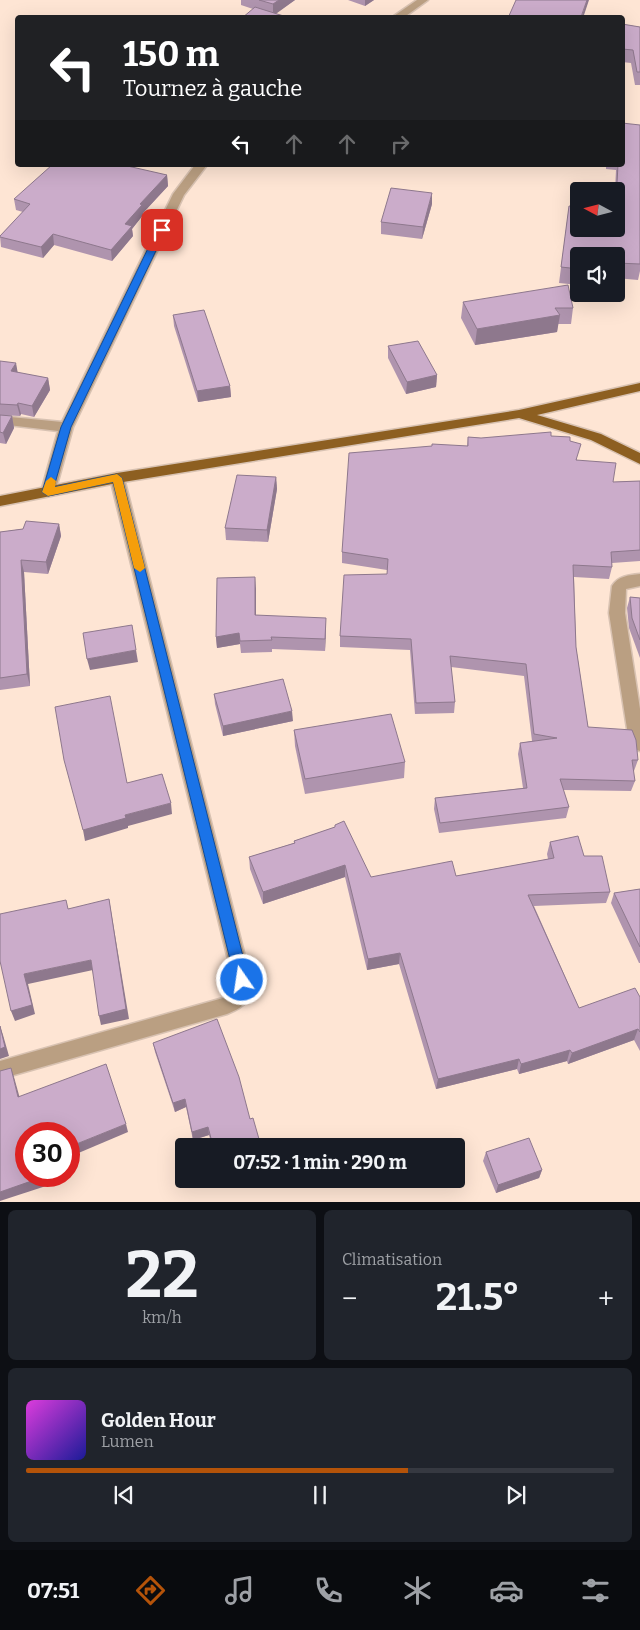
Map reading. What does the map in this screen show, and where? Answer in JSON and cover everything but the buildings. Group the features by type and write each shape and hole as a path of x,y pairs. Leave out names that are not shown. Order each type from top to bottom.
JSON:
{"main road":[{"path":"0,501 117,478 519,414 640,387"},
{"path":"519,414 596,437 640,459"}],"street":[{"path":"401,15 424,0"},
{"path":"48,492 66,427 179,194 199,167"},
{"path":"0,420 66,427"},
{"path":"0,1070 227,1005 240,997 242,980 117,478"},
{"path":"640,580 626,581 619,586 617,613 636,735 640,744"}],"slow traffic":[{"path":"51,481 48,492 117,478 140,568"}],"route":[{"path":"162,230 66,427 48,492 117,478 242,980"}]}
